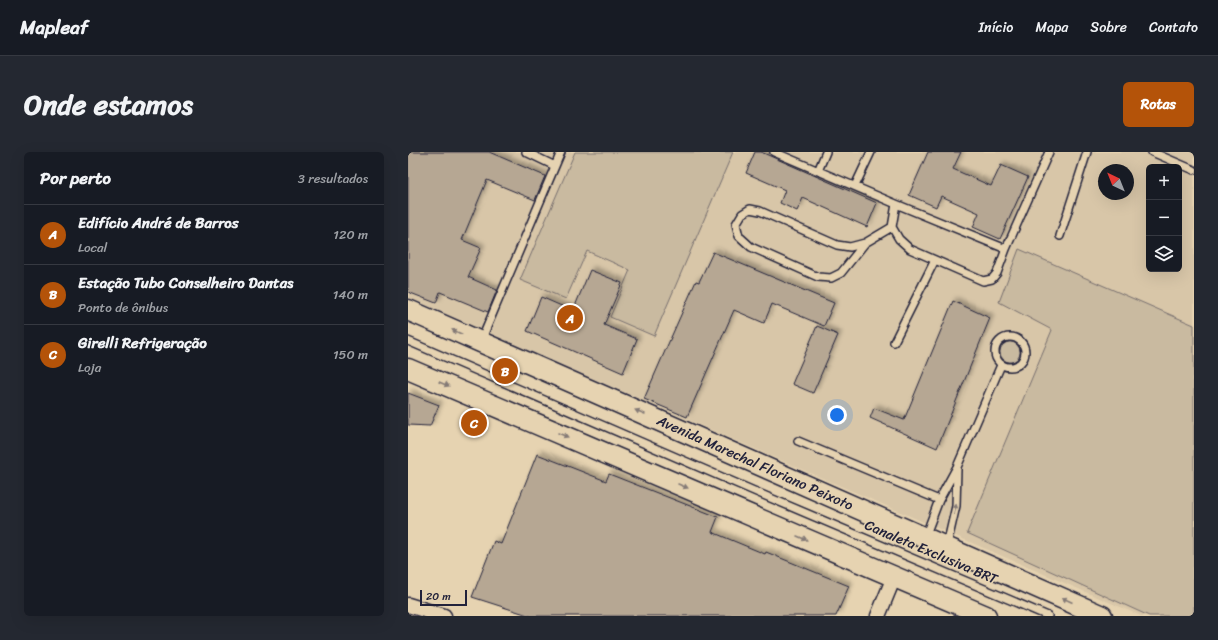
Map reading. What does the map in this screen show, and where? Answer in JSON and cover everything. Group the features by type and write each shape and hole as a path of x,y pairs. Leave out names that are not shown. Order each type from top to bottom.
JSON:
{"street":[{"name":"Avenida Marechal Floriano Peixoto","path":"408,310 1102,616"},
{"path":"408,369 986,616"},
{"path":"878,616 894,577"},
{"path":"408,605 444,616"}],"lane":[{"path":"526,152 555,166"},
{"path":"480,342 561,152"},
{"path":"774,152 1006,249"},
{"path":"818,170 826,152"},
{"path":"855,186 871,152"},
{"path":"896,204 892,227 899,240 910,249 983,281 992,279 997,272 1049,152"},
{"path":"1060,236 1087,152"},
{"path":"1152,152 1194,170"},
{"path":"865,243 841,273 832,278 818,277 751,247 739,236 736,224 742,214 750,209 760,211 838,244 850,247 865,243 892,227"},
{"path":"894,342 935,260"},
{"path":"1011,337 1019,340 1025,348 1025,357 1019,365 1010,368 1001,365 996,357 996,348 1002,340 1011,337"},
{"name":"Canaleta Exclusiva BRT","path":"408,341 774,500 1048,616"},
{"path":"925,538 939,500 957,467 1001,365"},
{"path":"798,442 939,500"},
{"path":"946,547 956,506 957,467"}],"shaded area":[{"path":"408,152 1194,152 1194,616 1141,616 408,299"},
{"path":"575,152 733,152 654,336 610,317 630,270 587,251 566,299 520,280"},
{"path":"1019,249 1194,325 1194,616 1149,616 967,533 1052,330 999,302"},
{"path":"1010,342 1017,345 1020,352 1017,359 1010,362 1003,359 1000,352 1003,345"}],"building":[{"path":"408,152 489,152 545,176 535,200 487,180 462,240 481,248 468,277 497,290 488,312 440,292 436,303 408,292"},
{"path":"755,152 761,152 877,203 867,227 803,198 797,211 780,203 785,190 746,173"},
{"path":"928,152 961,152 953,169 991,186 1001,165 1028,177 1000,239 973,227 979,213 941,196 936,207 909,195"},
{"path":"713,252 834,303 824,326 772,304 764,323 734,310 687,417 644,399 696,281 699,282"},
{"path":"590,270 622,283 604,325 637,339 623,373 527,331 541,297 573,311"},
{"path":"953,301 990,318 937,448 870,418 874,408 904,420"},
{"path":"817,326 838,335 813,393 792,384"},
{"path":"408,393 439,405 430,426 408,425"},
{"path":"537,454 606,481 609,474 718,517 712,532 849,586 836,616 531,616 472,597 494,541 501,544"}],"place":[{"name":"Edifício André de Barros","path":"570,318"},
{"name":"Estação Tubo Conselheiro Dantas","path":"505,371"},
{"name":"Girelli Refrigeração","path":"474,423"}]}
